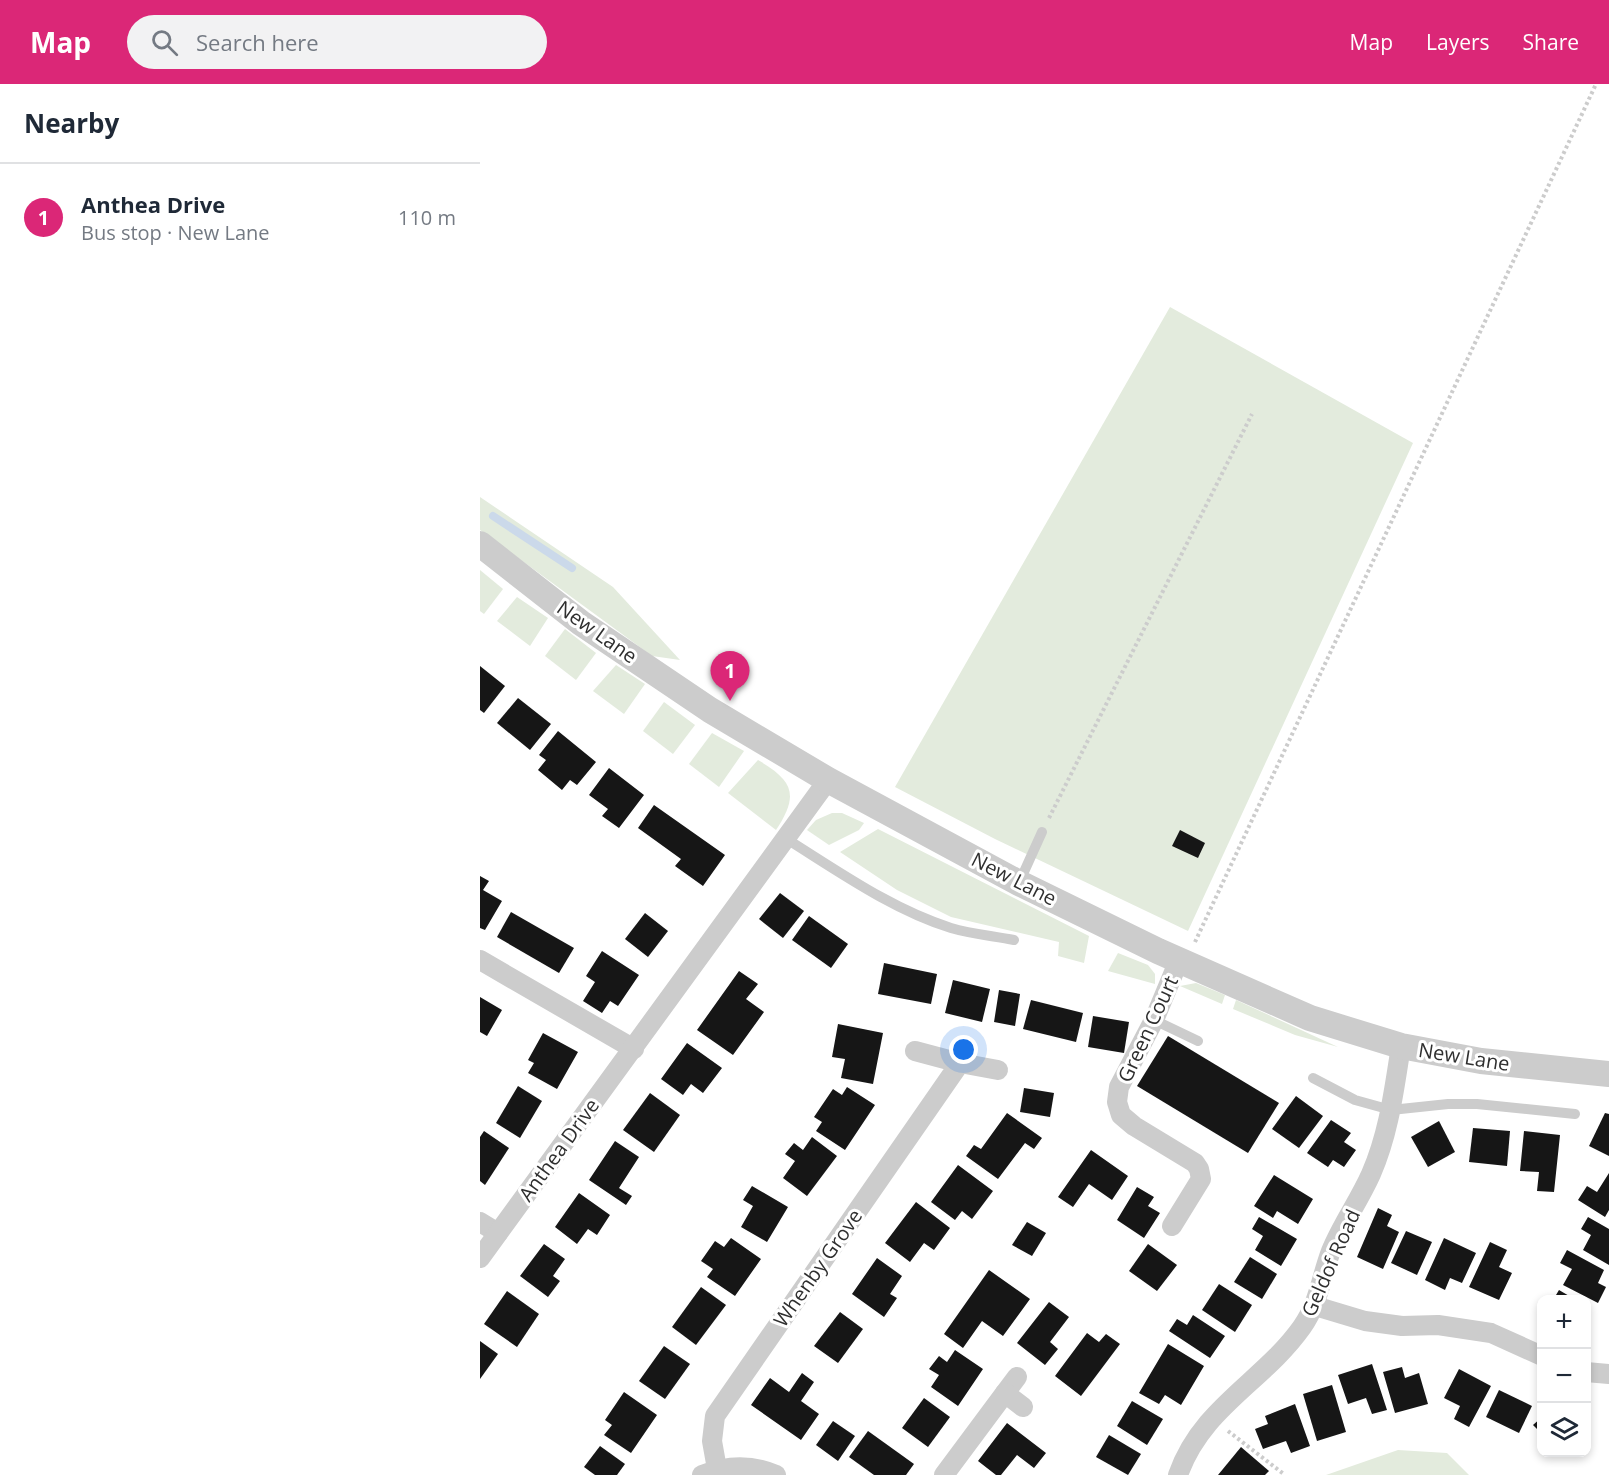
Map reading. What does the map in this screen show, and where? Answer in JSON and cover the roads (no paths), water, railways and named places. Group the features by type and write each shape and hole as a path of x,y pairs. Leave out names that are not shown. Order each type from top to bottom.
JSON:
{"street":[{"name":"New Lane","path":"480,544 589,628 710,710 828,780 1019,883 1186,953 1310,1018 1401,1046 1481,1061 1609,1074"},
{"name":"Anthea Drive","path":"480,1258 828,780"},
{"name":"Green Court","path":"1172,1226 1201,1179 1199,1169 1195,1163 1127,1120 1121,1115 1117,1102 1119,1087 1186,953"},
{"path":"480,960 634,1049"},
{"name":"Geldof Road","path":"1178,1475 1192,1444 1211,1418 1283,1351 1303,1326 1315,1306 1330,1253 1372,1173 1391,1110 1401,1046"},
{"path":"915,1051 998,1070"},
{"name":"Whenby Grove","path":"710,1472 715,1416 960,1063"},
{"path":"480,1222 498,1233"},
{"path":"1315,1306 1365,1321 1402,1326 1438,1325 1491,1333 1537,1354"},
{"path":"1591,1372 1609,1374"},
{"path":"944,1475 1017,1377"},
{"path":"1005,1393 1023,1407"},
{"path":"710,1472 740,1466 759,1468 776,1475"}],"lane":[{"path":"1019,883 1042,832"},
{"path":"785,838 867,889 909,911 952,928 1014,940"},
{"path":"1154,1020 1198,1041"},
{"path":"1313,1078 1355,1101 1391,1110 1448,1104 1478,1104 1575,1114"}],"waterway":[{"path":"493,516 572,568"}],"place":[{"name":"Anthea Drive","path":"730,701"}]}
